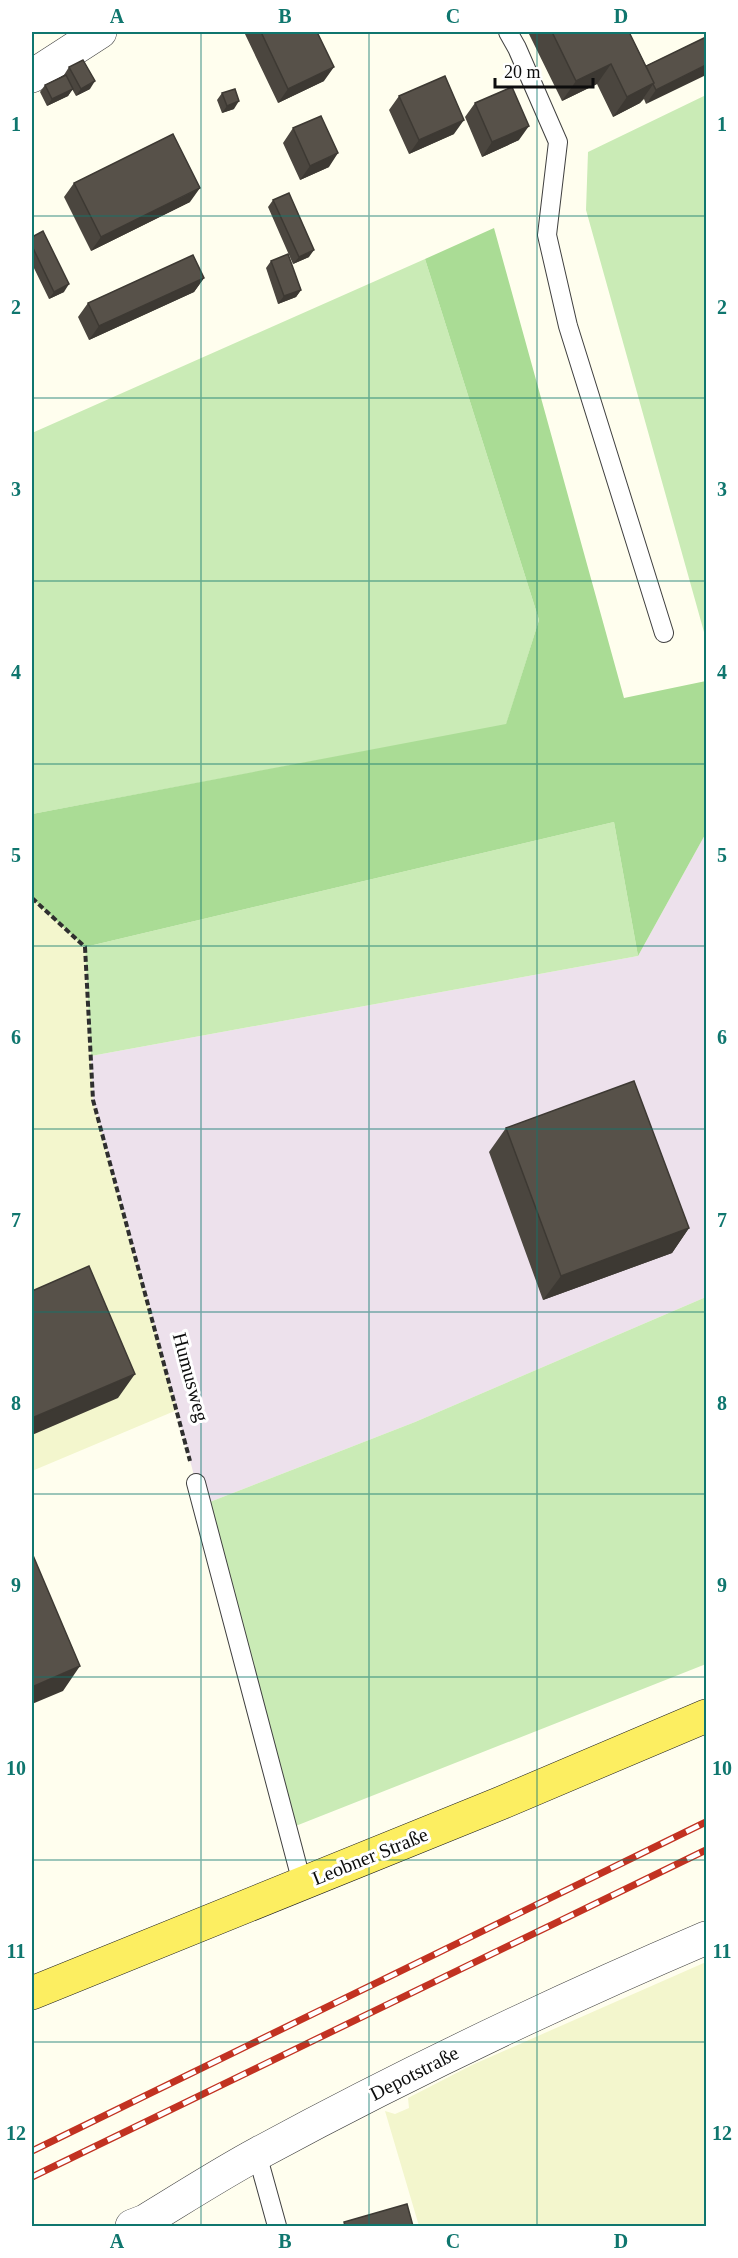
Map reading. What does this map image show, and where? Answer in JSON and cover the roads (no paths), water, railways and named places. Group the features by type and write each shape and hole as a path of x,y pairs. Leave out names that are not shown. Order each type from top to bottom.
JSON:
{"main road":[{"name":"Leobner Straße","path":"32,1993 302,1884 706,1716"}],"street":[{"path":"32,76 100,32"},
{"name":"Depotstraße","path":"141,2225 257,2154 431,2063 612,1978 706,1938"}],"lane":[{"path":"508,32 518,48 558,142 548,235 568,326 664,633"},
{"path":"196,1483 302,1884"},
{"path":"257,2154 277,2226"}],"railway":[{"path":"32,2151 706,1822"},
{"path":"32,2177 706,1850"}]}
